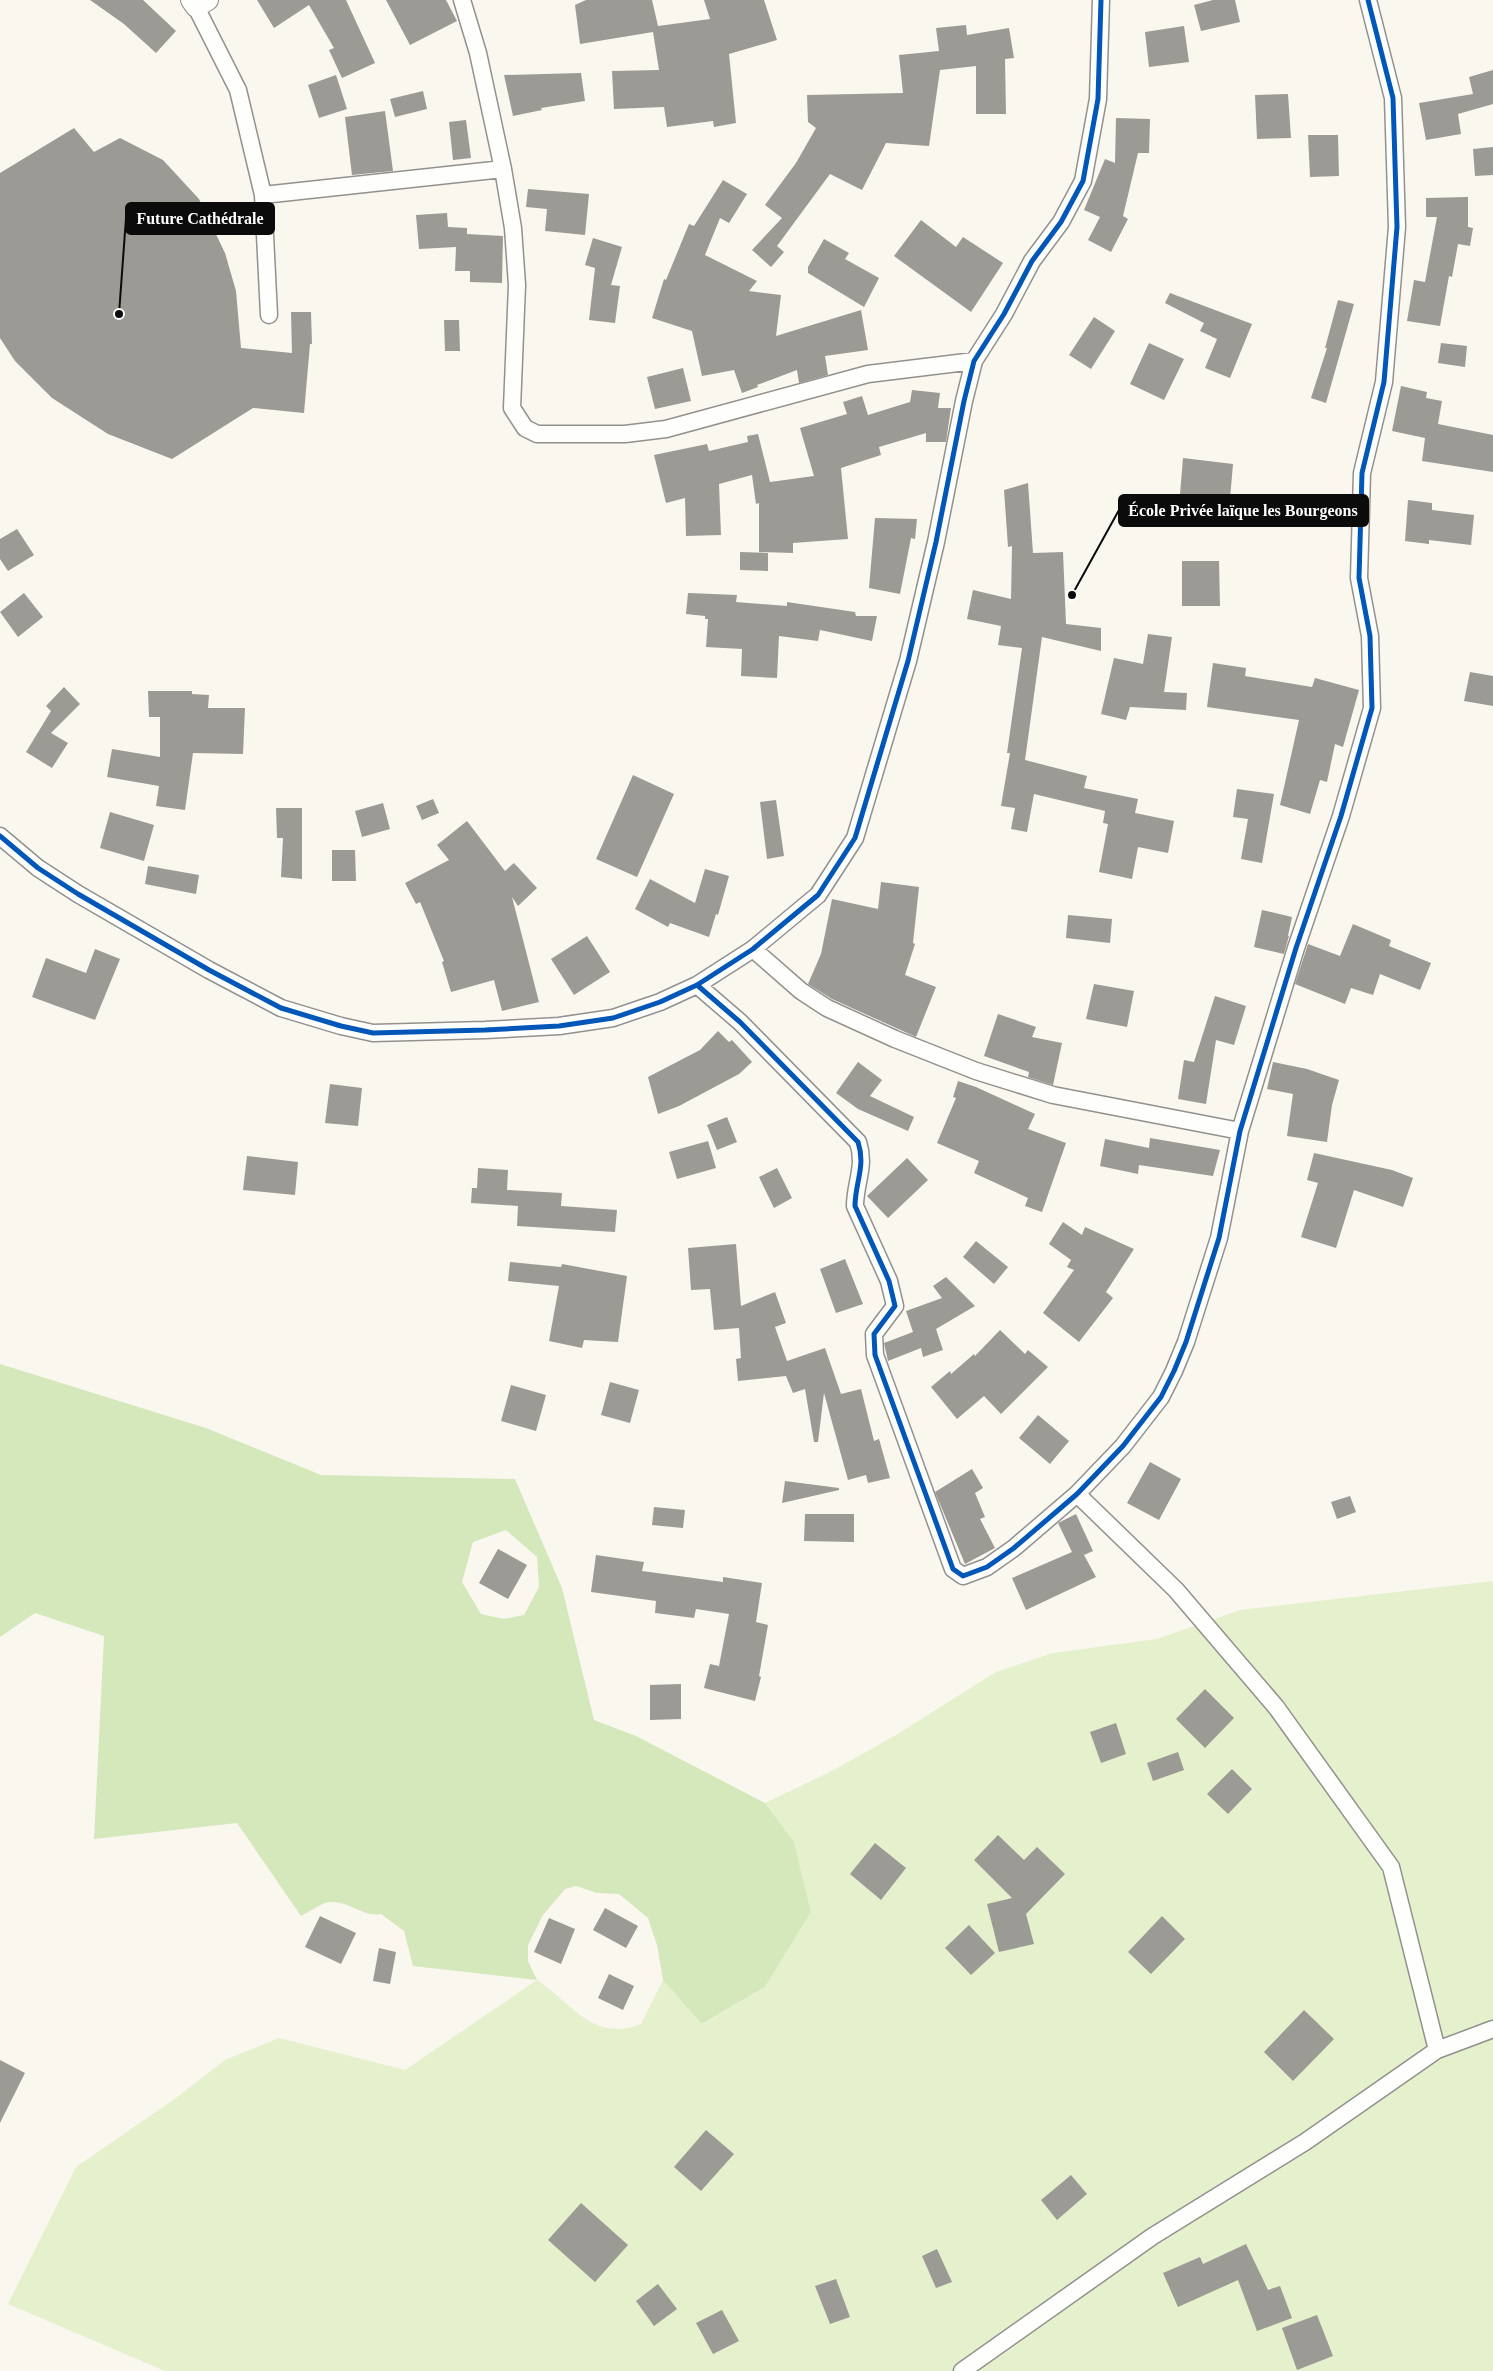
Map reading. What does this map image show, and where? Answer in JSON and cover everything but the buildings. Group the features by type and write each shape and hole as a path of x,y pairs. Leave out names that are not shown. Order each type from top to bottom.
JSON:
{"street":[{"path":"462,0 478,53 503,169 513,228 517,285 512,408 525,428 537,434 639,434 666,429 868,374 974,362"},
{"path":"0,836 38,868 148,936 281,1008 373,1033 399,1034 559,1026 613,1018 660,1002 696,986 753,949 818,895 855,838 908,661 936,542 964,401 974,362 1004,314 1032,261 1061,222 1083,181 1098,99 1101,0"},
{"path":"696,986 740,1022 858,1142 862,1161 855,1195 855,1206 889,1281 896,1306 874,1334 876,1355 952,1569 963,1576 987,1567 1014,1548 1077,1494 1123,1446 1161,1397 1174,1371 1186,1342 1219,1238 1240,1131 1296,948 1341,816 1372,708 1370,636 1359,578 1362,473 1384,382 1397,226 1393,98 1368,0"},
{"path":"198,2 238,90 264,195 269,315"},
{"path":"264,195 503,169"},
{"path":"753,949 801,991 827,1008 895,1039 976,1071 1053,1095 1240,1131"},
{"path":"1077,1494 1176,1590 1276,1707 1392,1866 1437,2050"},
{"path":"962,2371 1153,2236 1305,2142 1437,2050 1493,2029"}],"green space":[{"path":"0,1364 206,1428 321,1475 515,1479 562,1588 594,1720 636,1736 765,1803 794,1842 811,1912 765,1987 702,2024 663,1980 657,1945 648,1918 619,1894 597,1893 576,1886 565,1889 543,1915 528,1945 528,1961 537,1980 413,1966 404,1931 381,1914 367,1913 333,1902 322,1904 301,1916 237,1823 94,1839 104,1636 35,1613 0,1637","holes":["506,1530 537,1557 539,1587 524,1615 504,1619 481,1614 462,1582 473,1542"]},
{"path":"1493,1581 1493,2371 165,2371 8,2304 76,2167 176,2098 225,2060 279,2038 405,2070 537,1980 584,2018 609,2028 624,2029 641,2024 663,1980 703,2024 765,1987 811,1912 794,1842 765,1803 834,1770 896,1735 996,1672 1053,1653 1157,1639 1240,1610"}],"cycle path":[{"path":"0,836 38,868 78,894 209,970 281,1008 341,1026 373,1033 559,1026 613,1018 660,1002 697,985 753,949 818,895 855,838 908,661 936,542 964,401 974,361 1004,314 1032,261 1061,222 1083,181 1098,99 1101,0"},
{"path":"697,985 740,1022 858,1142 861,1167 855,1206 889,1281 895,1306 874,1334 875,1355 953,1569 963,1576 987,1567 1014,1548 1077,1494 1123,1446 1161,1397 1174,1371 1186,1342 1219,1238 1240,1131 1296,948 1341,816 1372,708 1370,636 1359,578 1362,473 1384,382 1397,227 1393,98 1368,0"}],"place":[{"name":"Future Cathédrale","path":"119,314"},
{"name":"École Privée laïque les Bourgeons","path":"1072,595"}]}
